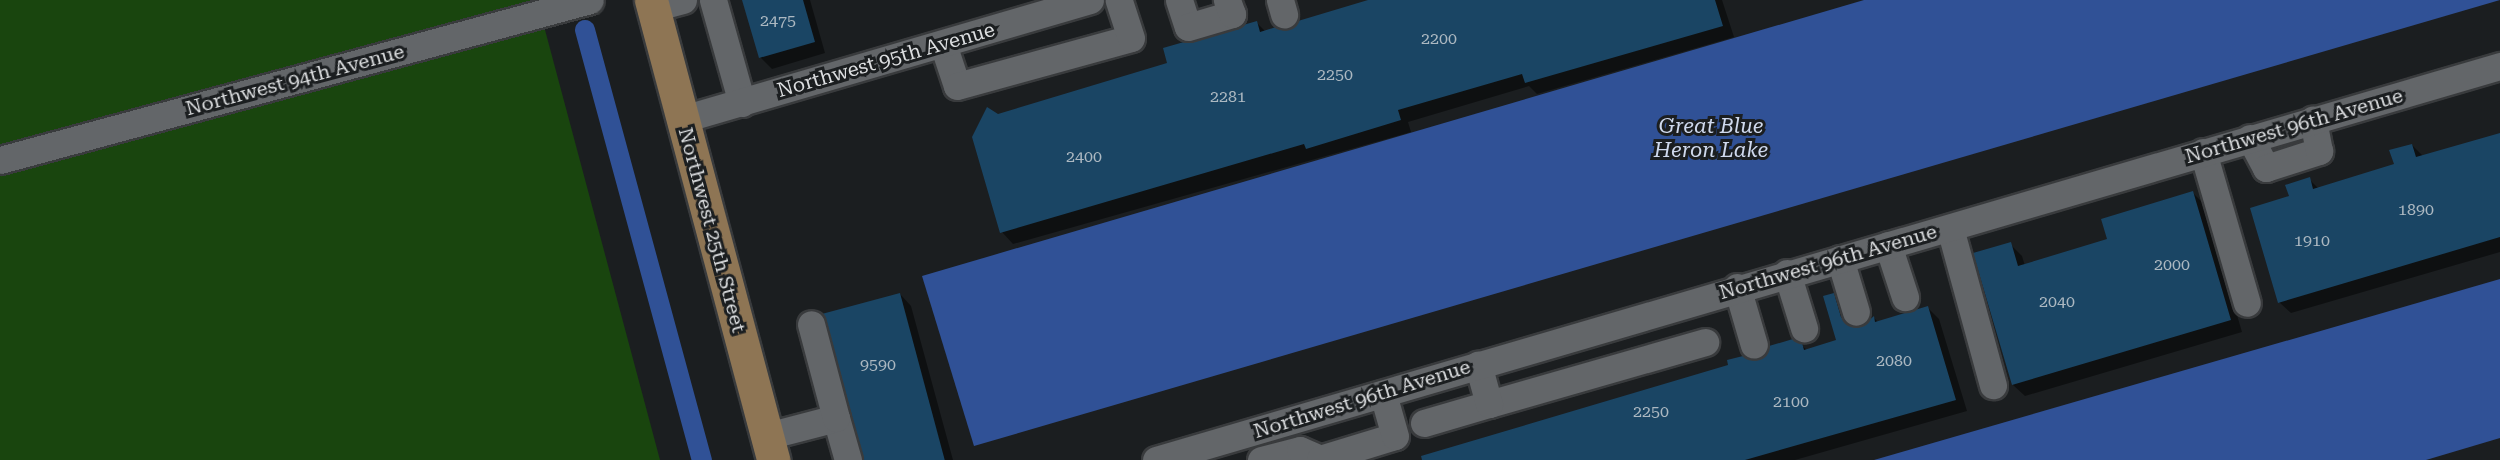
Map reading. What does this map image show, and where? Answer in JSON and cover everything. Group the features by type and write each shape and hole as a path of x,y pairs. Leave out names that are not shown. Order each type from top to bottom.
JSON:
{"main road":[{"name":"Northwest 25th Street","path":"662,3 683,119 770,448"}],"street":[{"name":"Northwest 94th Avenue","path":"0,160 590,0"},
{"path":"713,0 742,103"},
{"name":"Northwest 95th Avenue","path":"683,119 1090,0"},
{"path":"942,44 957,86 1131,38 1119,0"},
{"path":"1179,0 1188,27 1232,14 1227,0"},
{"name":"Northwest 96th Avenue","path":"1156,460 1737,287 1950,228 2500,66"},
{"path":"2203,152 2247,303"},
{"path":"1950,228 1994,385"},
{"path":"1888,245 1905,297"},
{"path":"1839,259 1856,312"},
{"path":"1787,273 1804,328"},
{"path":"1737,287 1754,345"},
{"path":"1634,318 1640,361"},
{"path":"811,324 848,460"},
{"path":"1424,423 1705,342"},
{"path":"1478,364 1489,404"},
{"path":"1260,460 1300,450 1320,459 1395,436 1383,394"},
{"path":"770,448 836,418"}],"green space":[{"path":"0,0 537,0 660,460 0,460"}],"water":[{"name":"Great Blue Heron Lake","path":"1864,0 2500,0 974,446 922,276"},
{"path":"2500,279 2500,438 2426,460 1874,460"}],"building":[{"path":"742,0 803,0 815,42 759,58"},
{"path":"1368,0 1715,0 1723,26 1525,83 1522,74 1398,110 1401,120 1306,149 1304,144 1000,233 972,137 987,107 998,114 1167,63 1163,48 1257,21 1260,32 1276,27 1288,29 1298,21"},
{"path":"2500,133 2500,237 2278,303 2250,208 2289,196 2285,185 2310,177 2313,189 2394,164 2389,150 2412,144 2416,157"},
{"path":"2193,191 2231,320 2012,385 1973,253 2011,242 2018,266 2107,239 2101,219"},
{"path":"900,293 945,460 862,460 823,314"},
{"path":"1834,293 1841,317 1853,327 1861,327 1874,316 1875,322 1928,306 1956,400 1745,460 1422,460 1421,456 1728,365 1727,360 1743,356 1759,360 1769,346 1793,339 1802,343 1804,350 1836,340 1823,296"}],"waterway":[{"path":"585,30 702,460"}]}
